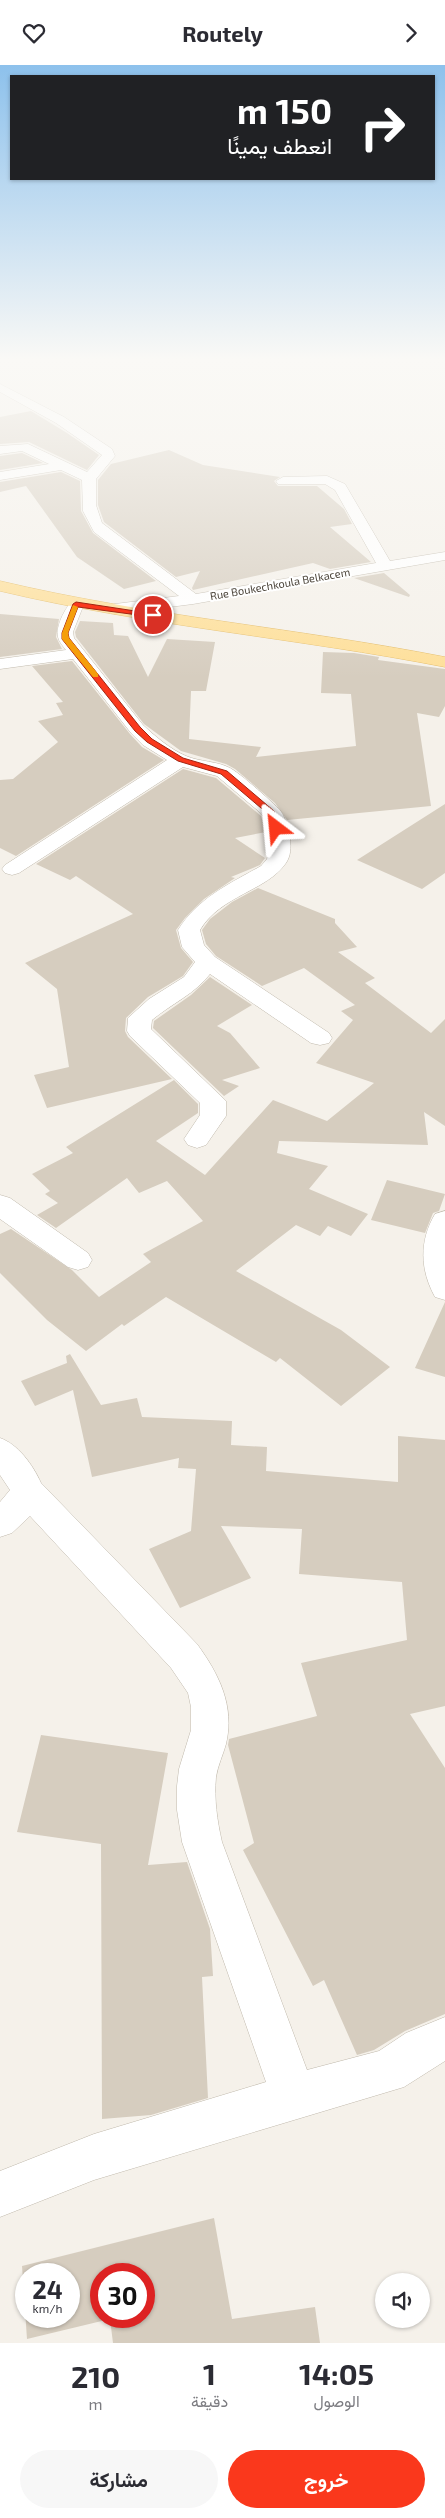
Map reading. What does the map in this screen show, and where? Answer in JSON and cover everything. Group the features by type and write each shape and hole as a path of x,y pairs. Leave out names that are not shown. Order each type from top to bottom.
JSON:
{"main road":[{"path":"0,586 76,604 378,649 445,662"}],"street":[{"path":"104,465 89,477 88,505 91,518 99,529 193,599"},
{"path":"0,476 60,466 89,477"},
{"path":"282,481 327,480 340,487 385,566"},
{"name":"Rue Boukechkoula Belkacem","path":"115,609 193,599 445,556"},
{"path":"409,563 445,569"},
{"path":"76,604 65,633 66,639 137,729 149,741 180,760 224,772 272,813 281,844 277,861 268,870 216,900 197,917 189,930 193,947 207,962 320,1039"},
{"path":"0,664 77,654"},
{"path":"12,869 180,760"},
{"path":"197,1139 213,1116 213,1101 139,1031 140,1019 157,1004 192,982 207,962"},
{"path":"0,1205 78,1260"},
{"path":"445,1221 435,1257 437,1274 445,1289"},
{"path":"0,1451 24,1481 27,1490 184,1655 202,1679 211,1708 208,1743 197,1774 194,1807 202,1842 294,2096"},
{"path":"0,1523 22,1503 27,1490"},
{"path":"0,2194 94,2157 294,2096 388,2071 422,2049 445,2039"}],"building":[{"path":"0,465 29,465 0,470"},
{"path":"77,465 91,465 87,470"},
{"path":"110,465 205,465 280,477 274,481 278,486 317,486 344,509 352,524 330,527 371,562 330,569 313,563 193,590 192,588 200,571 176,577 104,522 98,505 98,480"},
{"path":"61,472 80,481 81,511 93,533 156,581 124,589 77,557 26,486 0,492 0,482"},
{"path":"384,573 410,595 409,597 354,578"},
{"path":"0,614 59,619 56,637 62,649 0,657"},
{"path":"80,621 113,623 114,635 128,636 148,677 167,639 215,642 206,691 191,691 189,739 261,747 256,757 356,746 351,694 321,693 323,652 354,653 379,657 378,660 445,669 445,706 439,717 417,713 431,806 287,820 275,803 235,769 226,764 181,751 144,724 76,637 75,632"},
{"path":"72,661 142,747 164,760 16,856 0,848 0,780 13,779 58,742 38,721 63,715 56,703 63,702 32,666"},
{"path":"183,769 216,778 261,816 266,832 235,838 265,858 260,865 231,877 235,878 204,899 185,918 176,930 181,948 193,962 183,976 148,997 126,1018 125,1031 128,1037 172,1079 47,1108 34,1075 69,1067 57,989 25,963 133,914 76,876 70,880 36,864"},
{"path":"445,804 445,873 422,889 357,860"},
{"path":"258,888 335,919 335,923 357,947 338,952 375,978 365,983 431,1033 445,1019 445,1126 424,1112 428,1145 279,1141 277,1153 328,1166 309,1189 368,1214 351,1236 328,1226 320,1236 296,1225 236,1271 341,1330 390,1367 341,1406 280,1358 276,1362 166,1297 124,1326 122,1324 86,1351 47,1320 0,1273 0,1234 11,1229 72,1270 99,1297 151,1262 143,1254 203,1221 167,1181 139,1193 127,1178 56,1228 37,1215 58,1203 45,1194 50,1191 32,1174 73,1153 66,1147 174,1080 198,1104 198,1113 156,1141 205,1175 273,1100 327,1121 374,1083 316,1063 353,1020 341,1011 355,1005 304,968 262,986 216,956 206,944 202,930 210,919 232,902"},
{"path":"210,977 252,1005 217,1026 230,1033 260,1068 222,1080 239,1086 224,1096 153,1028 154,1021 191,995"},
{"path":"387,1180 445,1194 439,1211 433,1213 425,1233 371,1220"},
{"path":"445,1302 445,1377 415,1368"},
{"path":"70,1354 101,1405 137,1398 142,1417 232,1421 231,1445 267,1447 266,1471 398,1482 398,1436 445,1440 445,1706 410,1714 445,1768 445,2014 405,2031 374,2050 357,2055 324,1980 313,1986 243,1850 254,1843 228,1745 229,1739 317,1716 301,1663 407,1640 402,1582 299,1574 302,1529 221,1526 251,1578 180,1608 149,1549 191,1531 196,1469 178,1468 179,1458 92,1477 73,1390 35,1406 21,1381 67,1363 66,1356"},
{"path":"41,1735 168,1753 148,1865 187,1862 210,1929 213,1976 202,1977 208,2098 151,2115 102,2119 101,1844 17,1832"},
{"path":"214,2218 232,2319 315,2307 320,2343 113,2343 111,2328 155,2328 155,2263 90,2263 90,2324 80,2326 80,2263 34,2263"},
{"path":"26,2328 73,2328 27,2339"}],"slow traffic":[{"path":"75,607 65,633 66,639 95,675"}],"route":[{"path":"153,615 76,604 65,633 66,639 137,729 149,741 180,760 224,772 272,813 276,828"}]}
